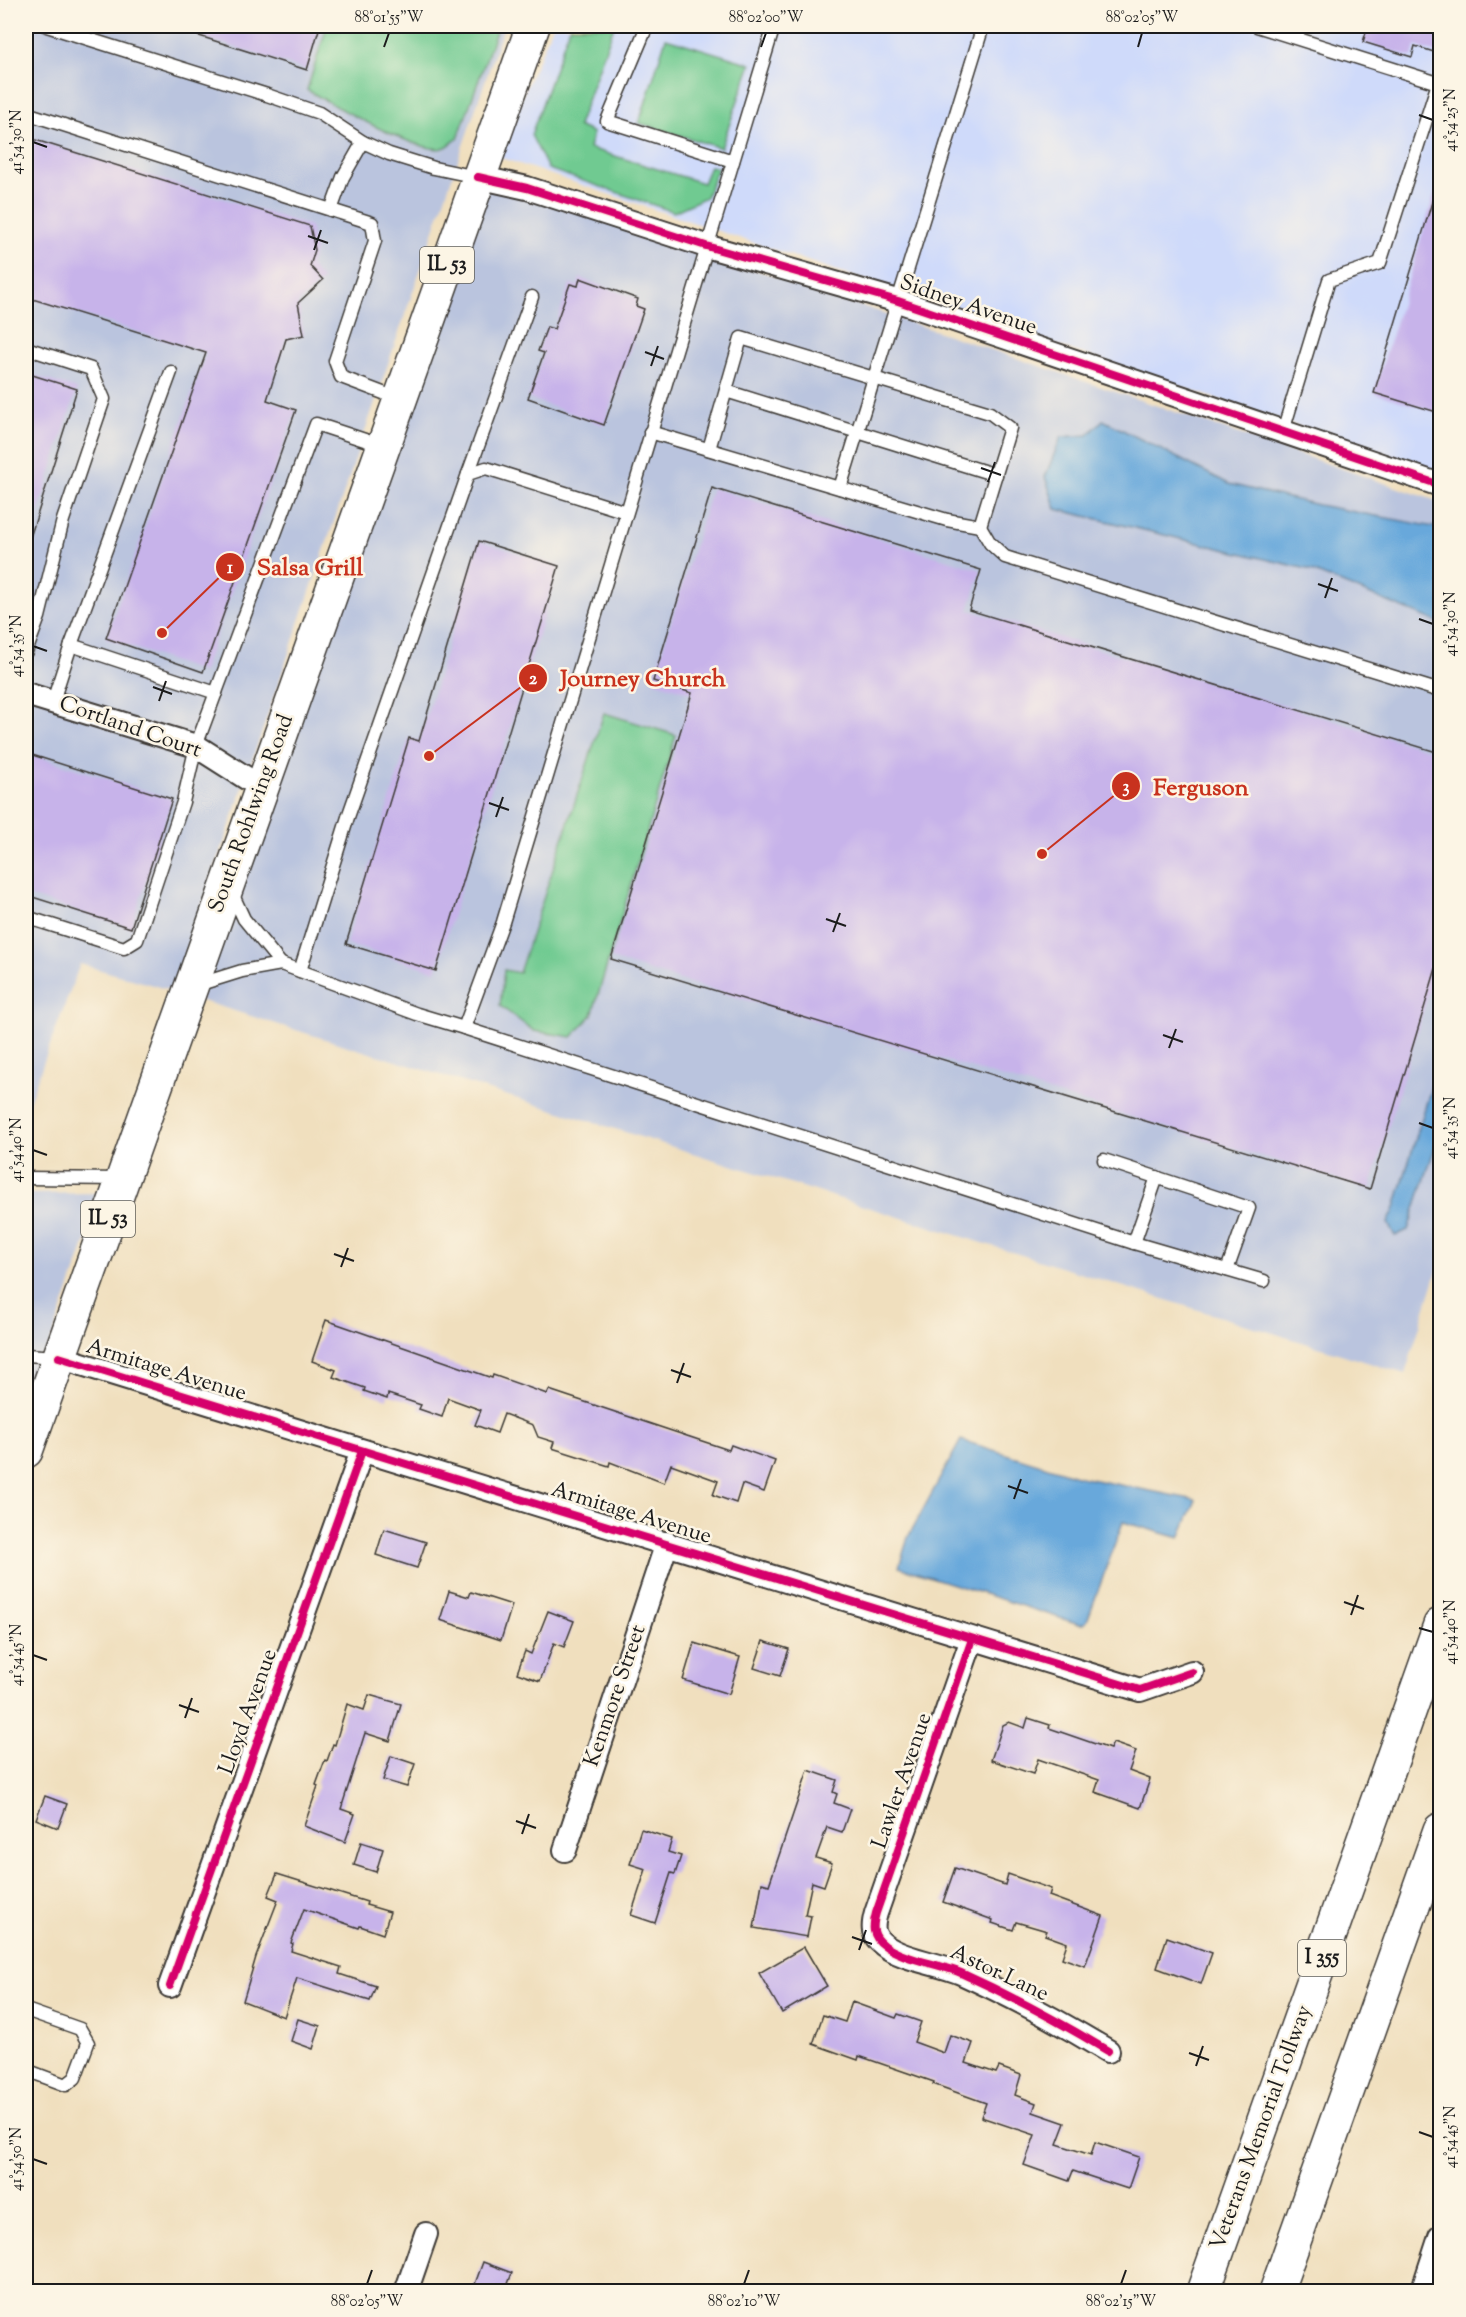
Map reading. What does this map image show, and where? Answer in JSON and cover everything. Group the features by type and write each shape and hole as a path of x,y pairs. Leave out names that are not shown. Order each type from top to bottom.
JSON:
{"main road":[{"name":"IL 53","path":"478,177 533,26"},
{"name":"South Rohlwing Road","path":"26,1450 478,177"},
{"name":"Veterans Memorial Tollway","path":"1203,2292 1440,1625"},
{"path":"1276,2292 1440,1830"}],"street":[{"name":"Sidney Avenue","path":"478,177 527,188 706,246 898,301 1440,485"},
{"name":"Cortland Court","path":"26,696 53,701 196,746 262,788"},
{"name":"Armitage Avenue","path":"59,1357 1140,1690 1192,1672"},
{"name":"Lloyd Avenue","path":"170,1986 362,1450"},
{"name":"Kenmore Street","path":"565,1850 668,1543"},
{"name":"Lawler Avenue","path":"874,1936 873,1924 876,1913 972,1639"},
{"name":"Astor Lane","path":"874,1936 896,1953 958,1972 1008,1994 1108,2051"},
{"path":"406,2292 426,2234"},
{"path":"1422,2292 1440,2237"}],"lane":[{"path":"47,26 319,113 363,142 389,154 434,168 478,177"},
{"path":"647,26 607,121 733,161"},
{"path":"464,1028 503,922 774,26"},
{"path":"840,488 983,26"},
{"path":"1257,26 1438,83 1380,263 1329,280 1283,431"},
{"path":"26,113 372,223 375,241 335,361 341,377 400,399"},
{"path":"331,210 343,177 363,142"},
{"path":"300,971 348,817 532,297"},
{"path":"710,449 741,338 990,413 1010,428 980,526 990,543 1005,557 1440,691"},
{"path":"26,348 91,369 104,399 63,520 39,617 26,652"},
{"path":"53,701 71,645 171,372"},
{"path":"726,391 996,475"},
{"path":"26,917 124,948 137,940 183,802 196,746 316,424 383,446"},
{"path":"650,432 947,520 980,526"},
{"path":"468,474 486,468 626,512"},
{"path":"71,645 216,693"},
{"path":"228,884 244,919 281,964 417,1014 1134,1243 1264,1281"},
{"path":"191,987 242,971 281,964"},
{"path":"1104,1160 1250,1208 1227,1270"},
{"path":"1134,1243 1157,1177"},
{"path":"26,1178 122,1179"},
{"path":"26,1354 59,1357"},
{"path":"26,2010 80,2029 88,2043 75,2078 66,2085 26,2070"}],"shaded area":[{"path":"26,26 504,26 173,991 80,964 26,1110"},
{"path":"553,26 1440,26 1440,474 496,156"},
{"path":"491,180 1440,502 1440,1262 1405,1374 199,1000"},
{"path":"103,1193 26,1412 26,1194"}],"green space":[{"path":"327,26 498,26 458,138 443,148 415,144 375,127 307,90"},
{"path":"570,26 614,26 578,126 593,133 589,148 703,183 710,166 718,168 706,197 674,212 548,169 531,135"},
{"path":"666,38 751,64 721,148 639,123"},
{"path":"604,713 676,735 592,1015 572,1037 534,1031 500,1006 504,970 519,973"}],"water":[{"path":"1103,420 1229,484 1318,505 1440,528 1440,623 1307,569 1056,509 1045,477 1061,437 1088,435"},
{"path":"1440,1058 1440,1132 1408,1230 1395,1236 1388,1223 1394,1211"},
{"path":"961,1440 1080,1477 1196,1500 1180,1538 1123,1522 1087,1621 1079,1624 899,1567 908,1537"}],"building":[{"path":"177,26 320,26 307,70 177,29"},
{"path":"1368,26 1440,26 1440,54 1415,46 1412,57 1363,42"},
{"path":"26,137 310,226 315,250 310,266 323,280 298,303 304,335 286,339 267,400 296,410 203,672 106,638 206,353 26,297"},
{"path":"1436,189 1440,190 1440,413 1374,393"},
{"path":"580,278 638,299 636,306 644,309 604,425 528,398 544,353 538,351 547,327 554,329 570,284 578,286"},
{"path":"26,373 77,389 29,541 26,541"},
{"path":"712,488 981,570 969,610 1440,753 1440,955 1370,1189 611,959 692,693 653,681"},
{"path":"479,541 559,566 436,971 346,944 409,738 419,741"},
{"path":"26,753 172,799 131,928 26,895"},
{"path":"326,1320 492,1378 493,1375 547,1394 549,1390 729,1450 731,1445 775,1461 764,1492 742,1484 736,1503 713,1495 718,1481 671,1464 664,1483 610,1462 609,1466 552,1448 554,1442 538,1437 533,1425 504,1414 497,1433 475,1425 481,1410 448,1398 442,1417 419,1409 421,1405 388,1394 387,1399 364,1391 365,1388 333,1377 336,1370 312,1361"},
{"path":"384,1529 426,1542 417,1568 376,1555"},
{"path":"449,1591 469,1597 471,1592 512,1605 501,1640 440,1620"},
{"path":"548,1611 574,1621 564,1647 554,1643 540,1681 517,1673 525,1651 531,1654"},
{"path":"763,1641 789,1649 780,1676 754,1668"},
{"path":"694,1643 740,1657 729,1694 683,1680"},
{"path":"369,1695 401,1704 390,1741 365,1733 341,1809 355,1814 345,1842 304,1826 325,1760 327,1761 333,1744 335,1745 347,1704 364,1710"},
{"path":"1028,1718 1050,1725 1049,1728 1110,1749 1113,1743 1136,1751 1129,1771 1150,1779 1140,1808 1095,1792 1099,1780 1038,1759 1033,1774 991,1760 1003,1725 1009,1722 1025,1728"},
{"path":"391,1756 415,1764 407,1787 383,1780"},
{"path":"808,1770 837,1780 833,1792 837,1794 834,1803 850,1809 842,1832 827,1827 816,1858 832,1863 824,1886 812,1882 805,1915 811,1916 807,1937 754,1928 762,1883 769,1885"},
{"path":"45,1796 67,1804 58,1828 36,1819"},
{"path":"641,1829 672,1839 668,1852 681,1856 675,1874 671,1873 655,1923 631,1915 646,1869 630,1864"},
{"path":"361,1842 383,1849 376,1872 354,1865"},
{"path":"955,1868 1005,1885 1008,1874 1051,1889 1049,1896 1103,1916 1085,1966 1062,1958 1067,1943 1045,1935 1047,1931 1016,1922 1013,1930 992,1923 993,1920 943,1902"},
{"path":"277,1874 367,1902 366,1905 390,1912 383,1934 304,1909 291,1943 293,1944 291,1951 341,1967 339,1974 376,1986 370,2001 297,1978 284,2017 243,2001 256,1957 278,1900 268,1896"},
{"path":"1167,1937 1212,1953 1201,1984 1157,1968"},
{"path":"804,1947 827,1986 782,2013 759,1973"},
{"path":"852,2002 896,2018 898,2014 921,2022 914,2042 944,2053 950,2035 973,2043 966,2063 996,2073 999,2067 1021,2075 1015,2095 1036,2103 1033,2112 1065,2123 1057,2144 1091,2155 1095,2142 1139,2157 1128,2189 1073,2171 1069,2181 1024,2165 1035,2135 981,2117 986,2103 859,2056 858,2060 813,2044 823,2015 845,2022"},
{"path":"298,2019 320,2026 313,2049 291,2041"},
{"path":"483,2262 512,2273 505,2292 472,2292"}],"cycle path":[{"path":"478,177 527,188 706,246 898,301 1440,485"},
{"path":"59,1357 1140,1690 1192,1672"},
{"path":"170,1986 362,1451"},
{"path":"972,1639 876,1913 875,1935 891,1950 961,1973 1036,2010 1108,2051"}],"place":[{"name":"Salsa Grill","path":"162,633"},
{"name":"Journey Church","path":"429,756"},
{"name":"Ferguson","path":"1042,854"}]}
